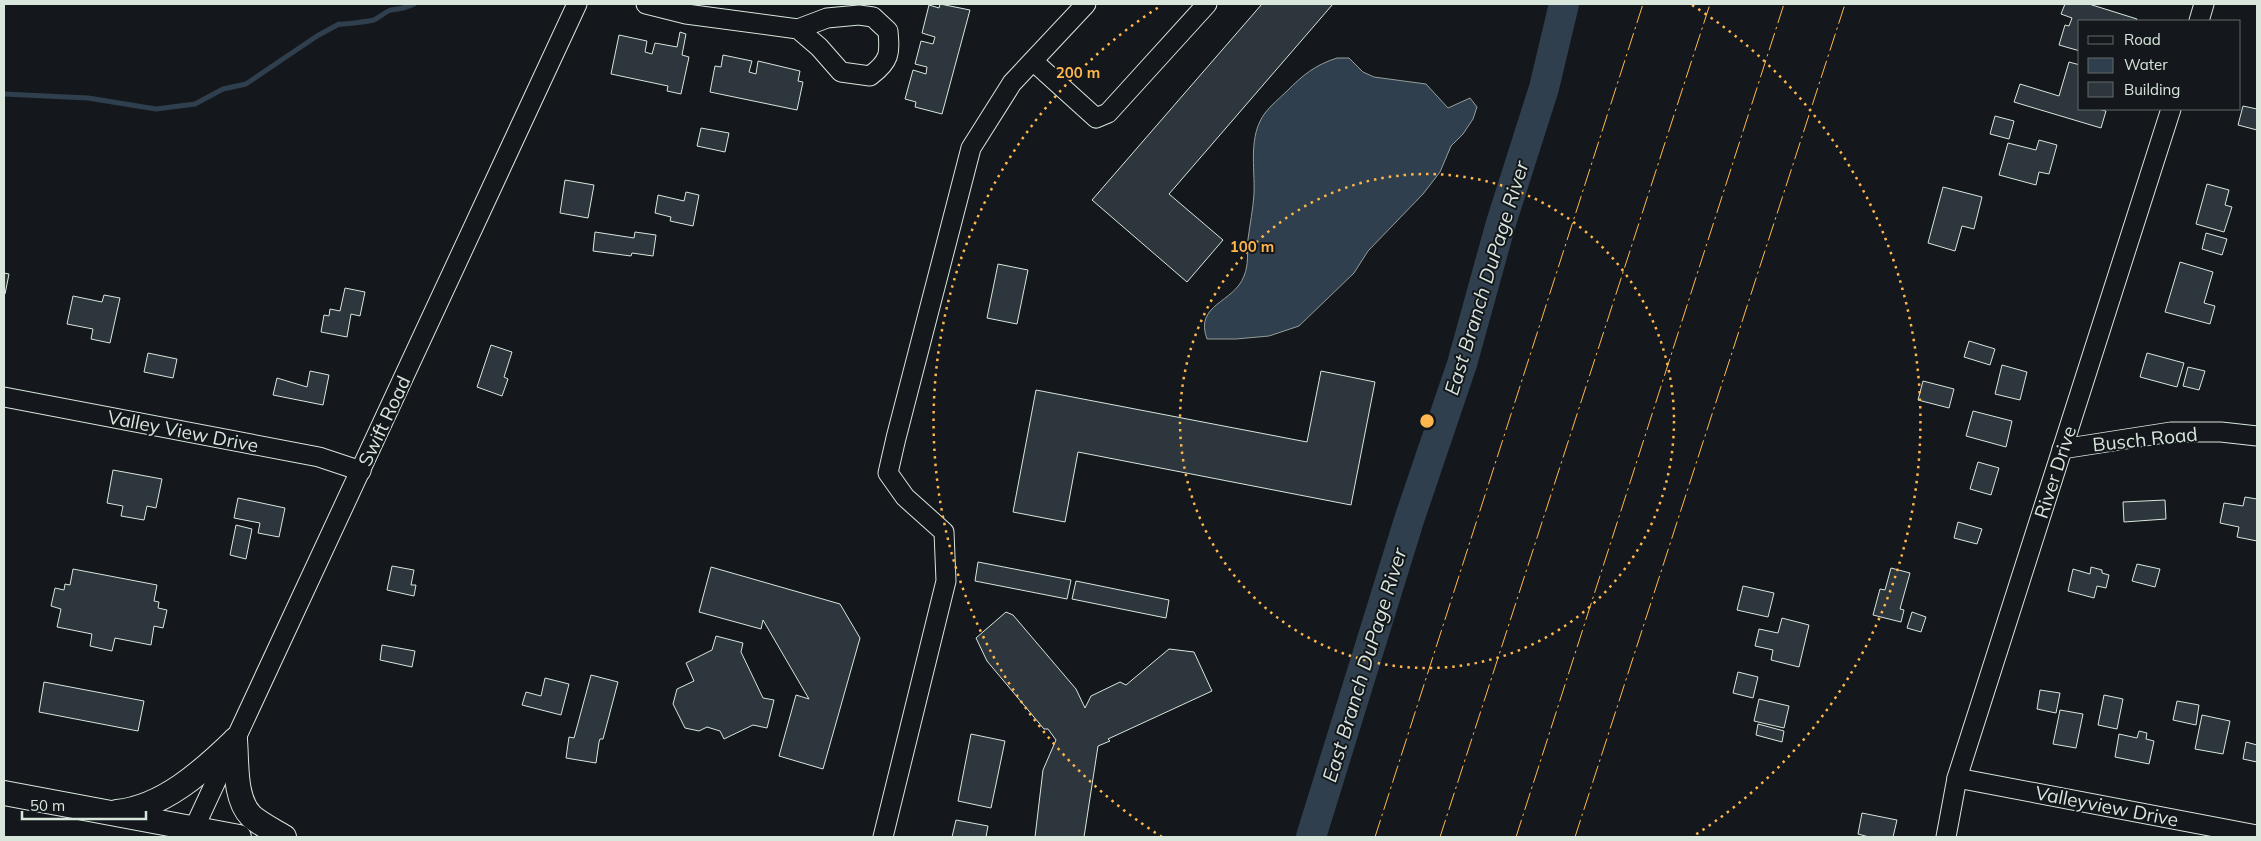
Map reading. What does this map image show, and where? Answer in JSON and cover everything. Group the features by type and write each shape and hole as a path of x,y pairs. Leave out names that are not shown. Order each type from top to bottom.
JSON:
{"main road":[{"path":"104,813 127,811 159,800 210,765 235,740"},
{"path":"235,740 243,805 253,817 284,837"},
{"path":"4,794 104,813 191,833 239,837"}],"street":[{"name":"Swift Road","path":"191,833 306,583 361,471 576,4"},
{"path":"646,4 686,14 798,29 827,18 859,15 873,17 888,30 890,52 883,66 870,76 841,72 798,29"},
{"path":"883,837 946,580 944,532 905,497 888,473 971,148 1012,83 1086,4"},
{"path":"1033,61 1096,118 1108,113 1207,4"},
{"path":"2199,20 2204,4"},
{"name":"River Drive","path":"1946,837 1957,778 2171,110"},
{"name":"Valley View Drive","path":"4,397 319,457 361,471"},
{"name":"Busch Road","path":"2062,449 2171,432 2221,432 2257,436"},
{"name":"Valleyview Drive","path":"1957,778 2257,834"}],"water":[{"path":"1337,58 1349,58 1363,72 1374,77 1426,84 1448,108 1470,98 1477,107 1473,119 1463,134 1451,146 1440,172 1423,194 1368,251 1354,273 1299,326 1269,336 1207,339 1204,327 1210,311 1239,285 1246,271 1254,194 1254,142 1260,122 1270,107 1304,75 1316,67"}],"building":[{"path":"940,4 970,10 942,114 915,107 916,102 905,99 913,70 926,74 927,67 915,64 921,41 933,44 935,37 922,33 929,5 939,8"},
{"path":"1262,4 1333,4 1169,194 1223,240 1187,282 1092,200"},
{"path":"2065,4 2089,4 2137,20 2078,20 2078,50 2059,45 2065,25 2069,26 2072,18 2061,14"},
{"path":"680,32 686,34 682,55 689,57 681,94 667,91 668,86 611,74 619,35 647,41 645,52 652,54 655,43 677,47"},
{"path":"723,55 752,61 749,72 756,74 758,61 800,71 798,81 803,82 797,110 710,92 715,66 721,67"},
{"path":"2069,62 2078,64 2078,110 2106,111 2101,128 2014,102 2020,84 2059,96"},
{"path":"2243,106 2257,109 2257,130 2238,125"},
{"path":"1995,116 2014,121 2009,139 1990,134"},
{"path":"701,128 729,133 725,152 697,146"},
{"path":"2039,140 2057,145 2049,174 2039,172 2036,185 1999,175 2008,143 2036,150"},
{"path":"565,180 594,185 588,218 560,213"},
{"path":"2207,184 2229,190 2225,205 2232,207 2224,232 2196,224"},
{"path":"1943,187 1982,197 1974,229 1962,226 1955,251 1928,243"},
{"path":"686,192 699,195 693,226 670,221 671,217 655,213 658,195 684,201"},
{"path":"595,232 634,238 635,232 656,235 653,256 632,253 631,256 593,251"},
{"path":"2206,233 2227,239 2222,255 2202,249"},
{"path":"2180,262 2213,272 2204,303 2215,306 2210,324 2165,312"},
{"path":"998,264 1028,270 1017,324 987,318"},
{"path":"4,273 9,274 5,294 4,294"},
{"path":"345,288 365,292 360,316 351,314 347,337 321,332 324,315 329,316 330,309 340,311"},
{"path":"104,295 120,298 110,343 91,339 93,329 67,324 73,296 102,302"},
{"path":"1969,341 1995,349 1990,365 1964,357"},
{"path":"491,345 512,352 504,377 508,379 502,396 477,387"},
{"path":"148,353 177,359 173,378 144,372"},
{"path":"2147,353 2184,363 2177,387 2140,377"},
{"path":"2002,365 2027,372 2020,400 1995,394"},
{"path":"2188,367 2205,371 2199,390 2183,386"},
{"path":"310,371 329,375 323,405 273,395 277,378 307,387"},
{"path":"1321,371 1375,382 1351,505 1078,452 1065,522 1013,512 1036,390 1307,442"},
{"path":"1923,381 1954,389 1949,408 1918,400"},
{"path":"1973,411 2012,421 2006,447 1966,436"},
{"path":"1978,462 1999,468 1991,495 1970,489"},
{"path":"113,470 162,479 156,508 147,506 144,520 121,516 123,506 107,503"},
{"path":"2245,497 2257,499 2257,541 2237,537 2239,527 2220,523 2224,503 2243,506"},
{"path":"238,498 285,508 279,537 258,533 260,523 234,518"},
{"path":"2165,500 2166,519 2124,522 2123,502"},
{"path":"1958,522 1982,529 1977,544 1954,538"},
{"path":"236,525 252,529 246,559 230,555"},
{"path":"978,562 1071,580 1067,599 975,581"},
{"path":"2137,564 2160,569 2155,587 2132,581"},
{"path":"392,566 414,570 411,585 416,585 414,596 387,590"},
{"path":"711,567 840,604 860,638 823,769 779,756 796,695 809,699 763,620 761,629 699,612"},
{"path":"2091,567 2102,570 2102,573 2109,575 2106,588 2097,586 2094,598 2068,591 2073,569 2090,574"},
{"path":"1891,568 1910,573 1900,609 1904,610 1901,622 1873,615 1880,589 1885,590"},
{"path":"73,569 157,585 154,601 159,602 158,608 167,610 163,628 154,626 151,645 115,638 112,651 90,646 92,634 57,627 61,609 51,606 55,588 64,590 65,584 70,585"},
{"path":"1076,581 1169,600 1166,618 1072,599"},
{"path":"1743,586 1774,593 1768,617 1737,610"},
{"path":"1006,612 1013,615 1076,689 1085,708 1091,696 1120,682 1126,685 1169,649 1194,652 1212,691 1108,739 1110,741 1098,746 1084,837 1035,837 1043,770 1056,740 1048,729 1044,729 987,661 976,638"},
{"path":"1912,612 1926,617 1921,632 1907,628"},
{"path":"1782,618 1809,625 1799,667 1771,660 1773,650 1755,646 1759,629 1778,633"},
{"path":"716,636 743,643 741,652 763,698 774,700 767,728 753,725 724,739 720,731 707,727 699,731 685,728 673,704 677,689 694,681 686,663 712,650"},
{"path":"382,645 415,651 412,667 380,660"},
{"path":"1738,672 1758,677 1753,698 1733,693"},
{"path":"591,675 618,682 603,739 600,739 599,742 596,763 566,758 569,737 574,738"},
{"path":"545,678 569,684 561,715 522,705 526,692 541,696"},
{"path":"44,682 144,701 138,731 39,712"},
{"path":"2040,690 2060,693 2056,713 2037,709"},
{"path":"2104,695 2123,699 2117,729 2098,725"},
{"path":"1759,699 1789,706 1784,728 1754,721"},
{"path":"2177,701 2199,705 2196,725 2173,720"},
{"path":"2060,710 2083,714 2076,748 2053,744"},
{"path":"2202,715 2230,721 2223,754 2195,749"},
{"path":"1758,724 1784,731 1782,742 1756,735"},
{"path":"2139,731 2147,733 2146,739 2154,741 2149,764 2115,757 2119,734 2137,738"},
{"path":"971,734 1005,741 991,808 958,801"},
{"path":"2246,742 2257,745 2257,762 2243,759"},
{"path":"1862,813 1897,820 1893,837 1869,837 1858,834"},
{"path":"956,820 988,826 986,837 952,837"}],"waterway":[{"path":"4,94 88,98 156,109 195,104 223,89 246,84 317,36 339,24 374,20 391,10 414,4"},
{"name":"East Branch DuPage River","path":"1311,837 1409,520 1462,364 1501,223 1544,88 1564,4"}],"power":[{"path":"1375,837 1643,4"},
{"path":"1440,837 1710,4"},
{"path":"1516,837 1784,4"},
{"path":"1575,837 1845,4"}]}
